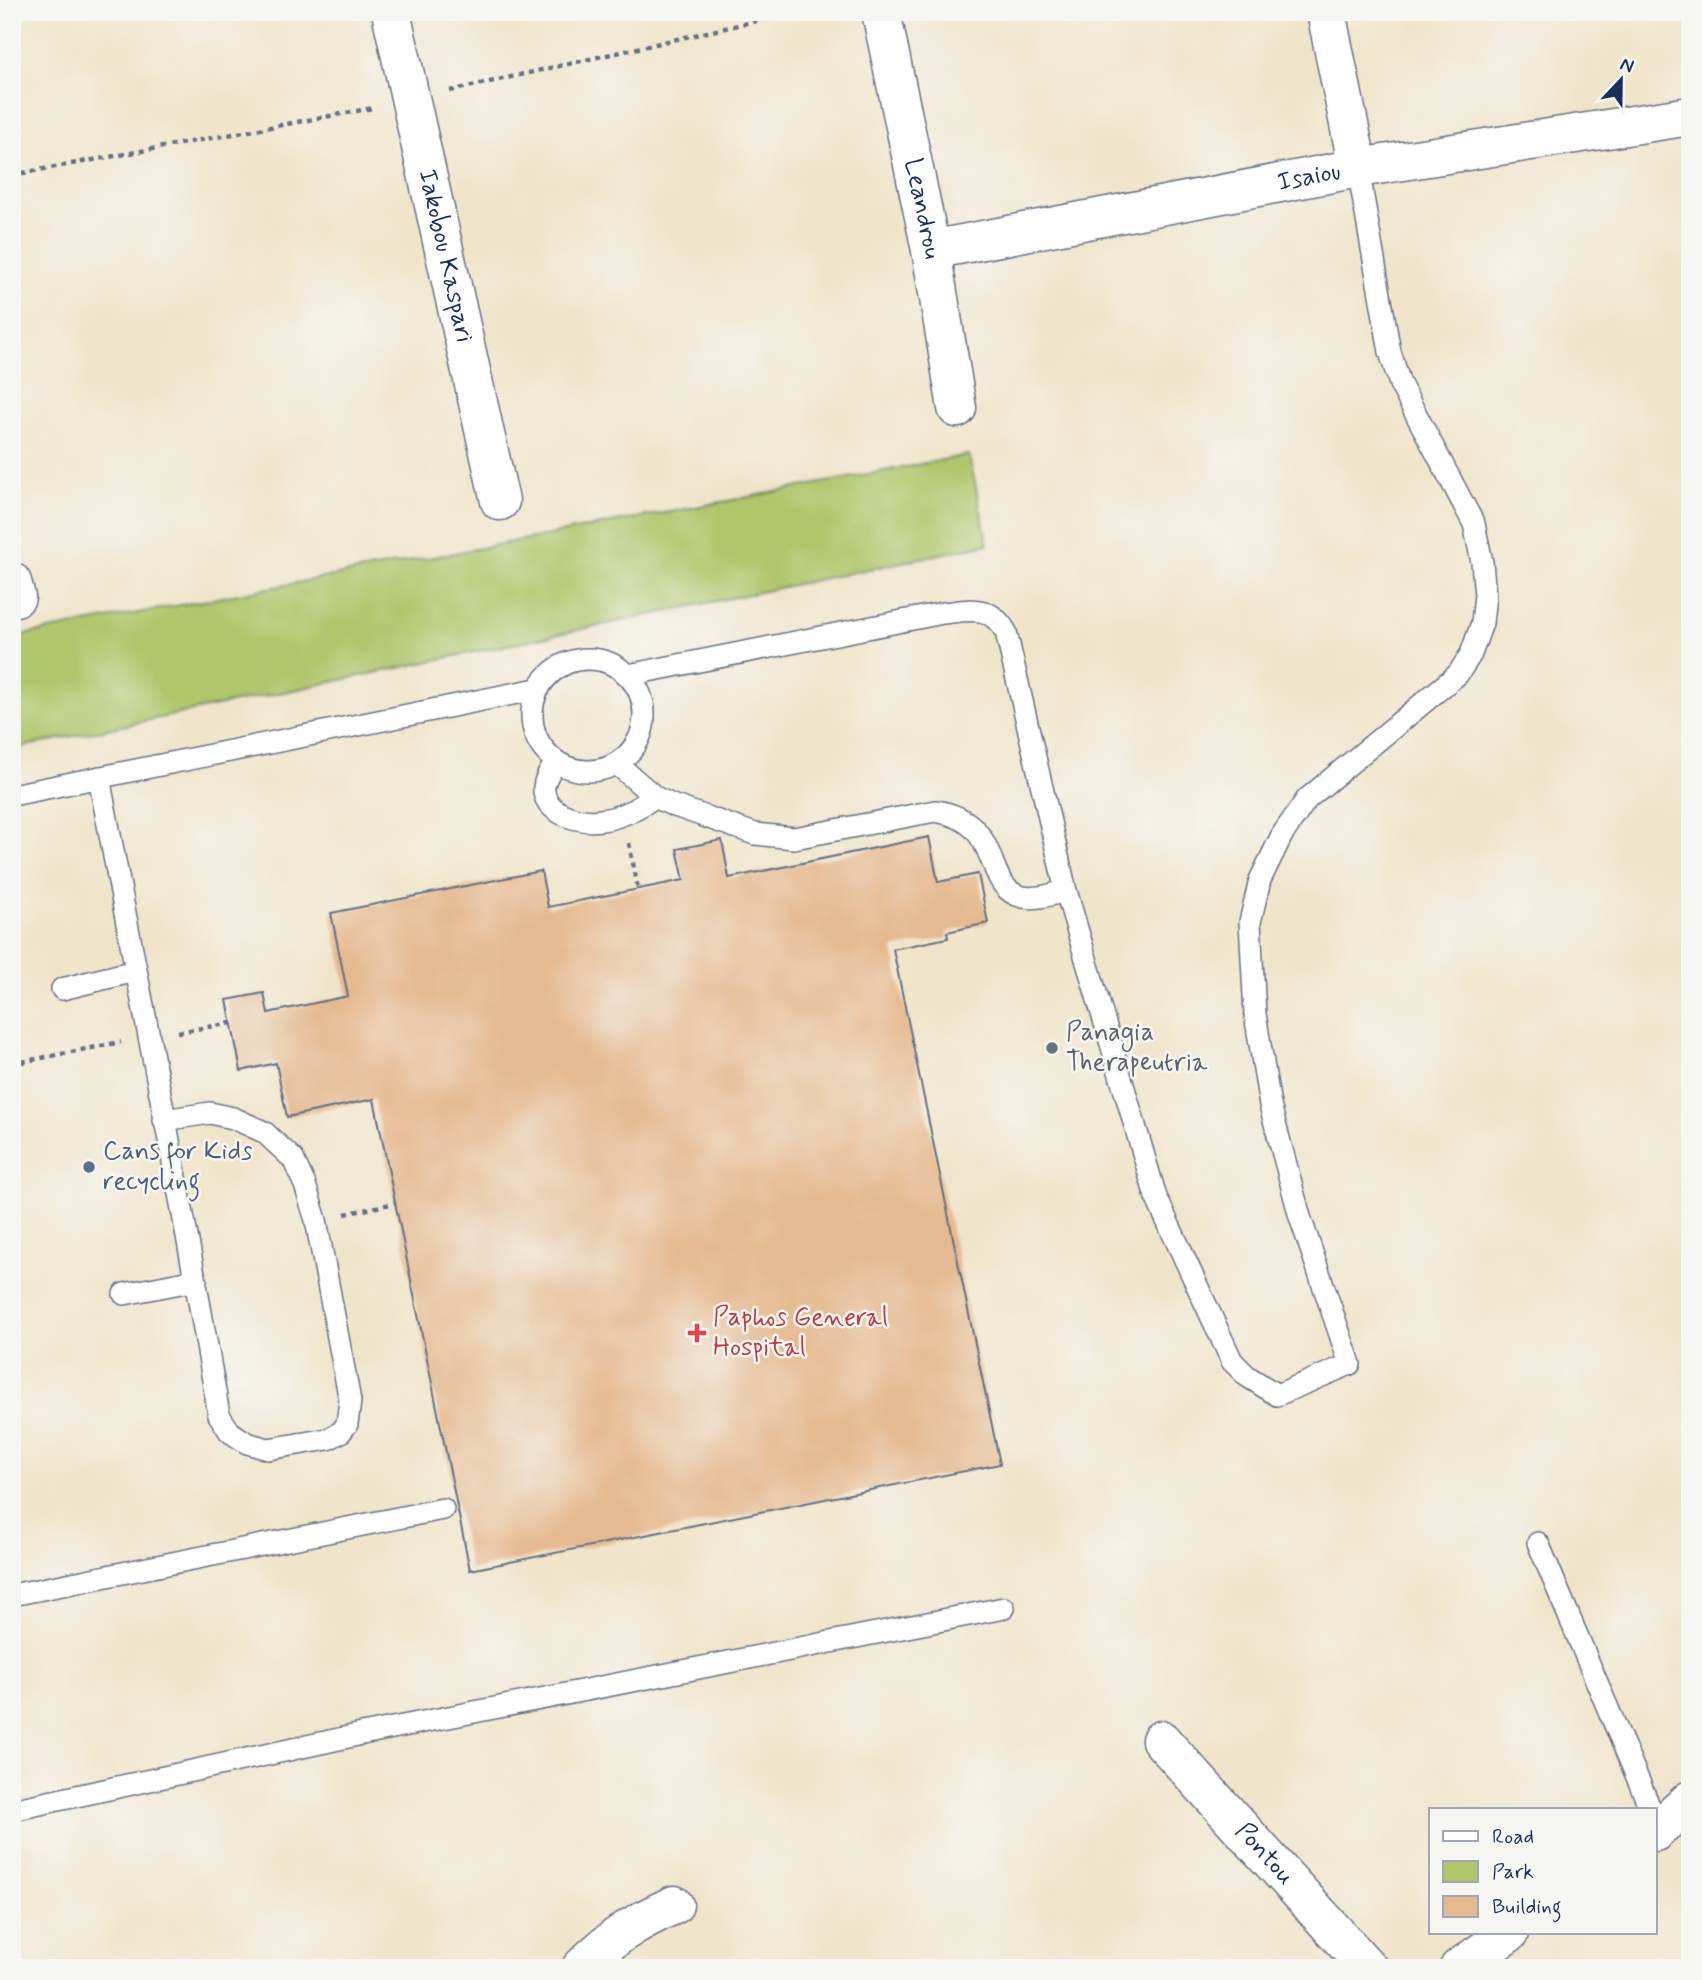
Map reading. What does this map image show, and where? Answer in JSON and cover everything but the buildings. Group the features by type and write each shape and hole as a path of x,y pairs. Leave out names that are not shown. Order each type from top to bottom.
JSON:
{"street":[{"name":"Iakobou Kaspari","path":"391,12 500,501"},
{"name":"Leandrou","path":"881,12 931,250 957,408"},
{"path":"1326,12 1358,168"},
{"name":"Isaiou","path":"931,250 1358,168 1690,116"},
{"name":"Pontou","path":"1161,1740 1368,1968"},
{"path":"1656,1821 1690,1800"},
{"path":"581,1968 602,1946 635,1923 674,1905"},
{"path":"1459,1968 1508,1934"}],"lane":[{"path":"628,676 943,612 986,611 998,618 1006,632 1066,891 1156,1197 1232,1361 1247,1376 1278,1395 1350,1364 1300,1217 1270,1105 1255,1014 1250,922 1260,880 1282,835 1307,799 1458,674 1471,654 1479,633 1485,595 1474,524 1400,384 1390,352 1358,168"},
{"path":"579,659 597,659 614,665 628,676 639,691 644,708 644,726 638,743 629,755 617,764 598,771 577,771 557,763 542,749 533,730 531,709 537,689 548,675 562,664 579,659"},
{"path":"12,795 537,689"},
{"path":"557,763 549,772 544,789 553,810 564,817 587,821 623,815 655,797"},
{"path":"617,764 655,797 755,834 776,838 794,838 935,811 951,813 973,825 979,833 1001,882 1009,891 1020,897 1037,898 1066,891"},
{"path":"99,777 135,971 164,1120 196,1280 219,1415 230,1432 247,1443 268,1449 328,1439 341,1433 347,1424 350,1401 316,1220 293,1159 264,1132 233,1118 210,1113 164,1120"},
{"path":"62,989 135,971"},
{"path":"124,1294 196,1280"},
{"path":"12,1595 443,1509"},
{"path":"1538,1543 1649,1808"},
{"path":"12,1810 362,1734 1004,1608"}],"path":[{"path":"623,815 638,889"},
{"path":"316,1220 395,1203"}],"green space":[{"path":"969,455 988,544 12,749 12,637"}],"place":[{"name":"Panagia Therapeutria","path":"1052,1048"},
{"name":"Cans for Kids recycling","path":"89,1167"},
{"name":"Paphos General Hospital","path":"697,1333"}]}
